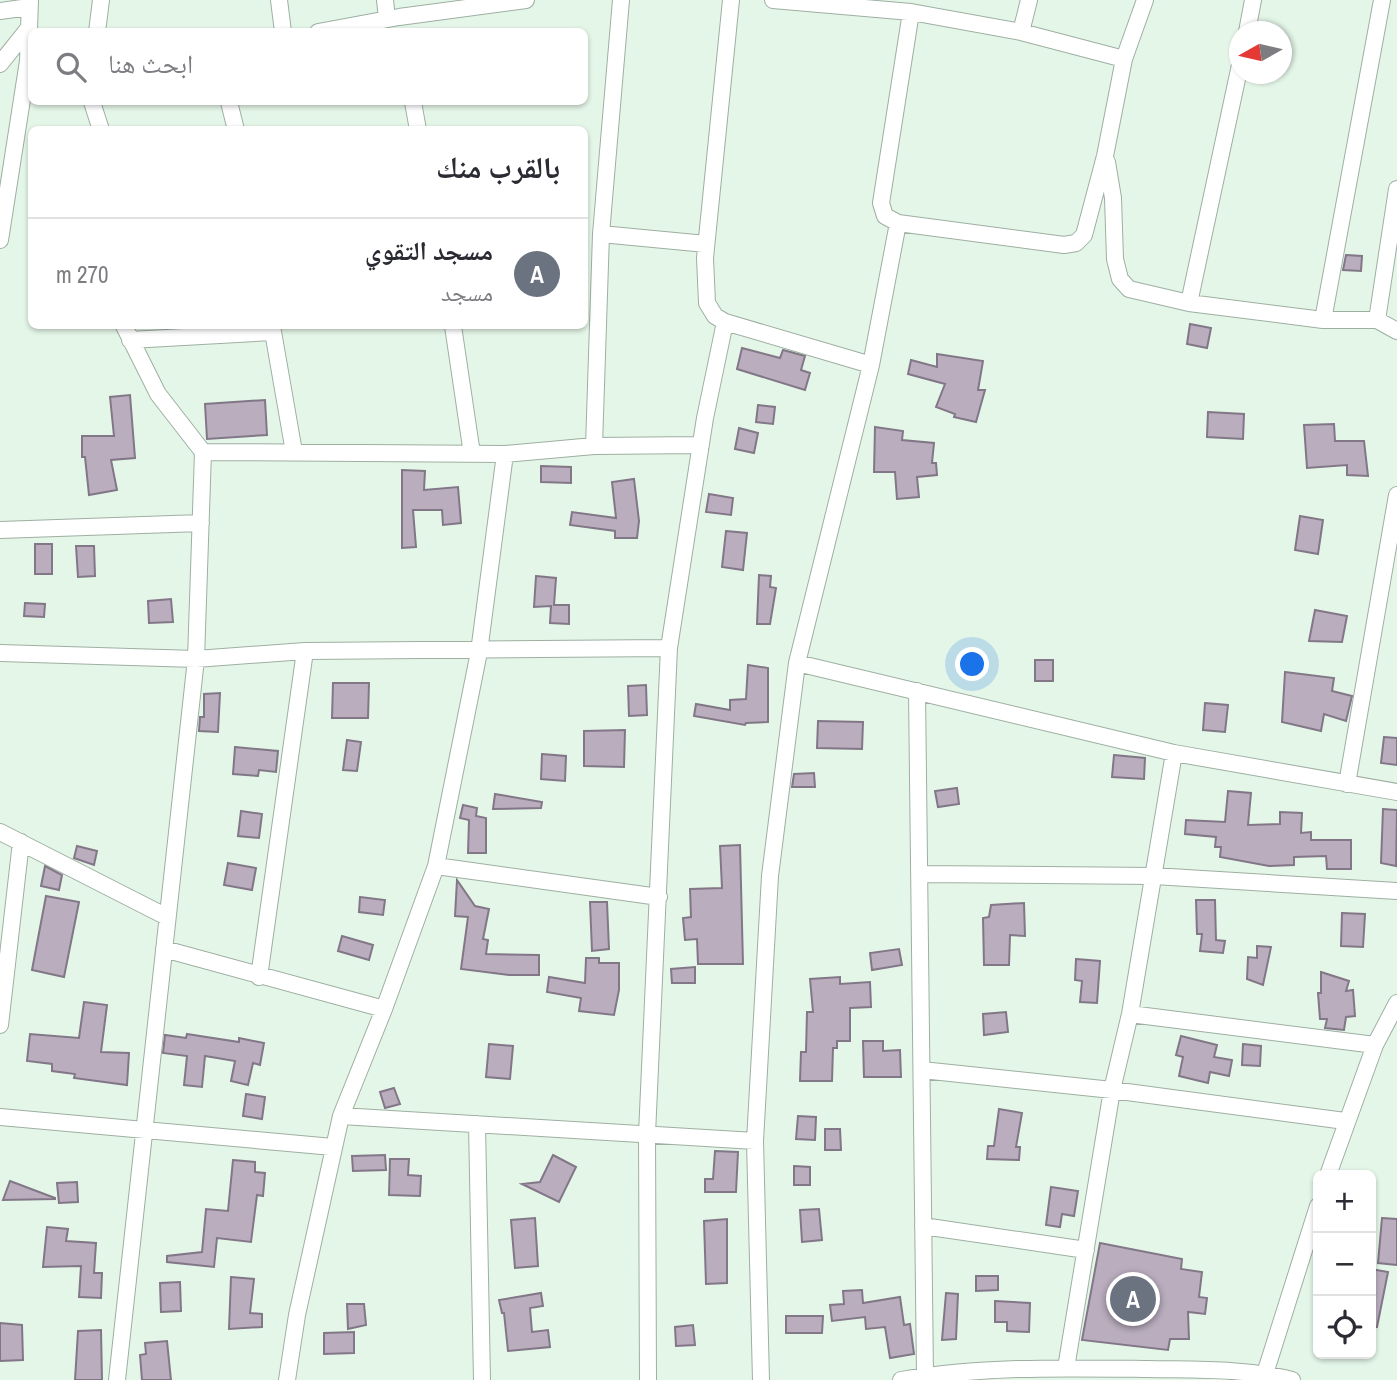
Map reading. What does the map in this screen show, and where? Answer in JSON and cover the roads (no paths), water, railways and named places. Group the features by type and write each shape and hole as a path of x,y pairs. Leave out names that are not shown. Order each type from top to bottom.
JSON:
{"street":[{"path":"98,28 101,0"},
{"path":"279,0 282,28"},
{"path":"385,0 396,22"},
{"path":"349,28 396,22 493,3 526,0"},
{"path":"594,446 601,234 621,0"},
{"path":"731,0 706,244 707,303 715,316 725,322 871,365"},
{"path":"773,0 911,12 1021,32 1124,58"},
{"path":"1021,32 1028,0"},
{"path":"911,12 881,203 885,216 898,223 1064,245 1076,243 1084,235 1105,156 1124,58 1145,0"},
{"path":"1249,21 1254,0"},
{"path":"1322,320 1382,0"},
{"path":"0,11 29,4 28,28"},
{"path":"0,64 28,29"},
{"path":"0,240 28,73"},
{"path":"1189,303 1236,84"},
{"path":"93,105 101,126"},
{"path":"230,105 235,126"},
{"path":"414,105 417,126"},
{"path":"1105,156 1113,198 1115,259 1120,279 1129,289 1189,303 1322,320 1377,320 1397,331"},
{"path":"1377,320 1397,189"},
{"path":"761,1380 755,1141 769,876 797,663 871,365 898,223"},
{"path":"601,234 706,244"},
{"path":"648,1380 647,1134 669,648 701,445 725,322"},
{"path":"117,1380 196,659 203,452 158,394 127,333 272,329 294,452"},
{"path":"453,329 472,454"},
{"path":"203,452 505,454 594,446 701,445"},
{"path":"287,1380 341,1116 384,1009 436,866 479,652 505,454"},
{"path":"1347,784 1397,495"},
{"path":"0,530 201,523"},
{"path":"0,653 196,659 305,650 479,652 669,648"},
{"path":"259,977 305,650"},
{"path":"797,663 1174,753 1397,792"},
{"path":"917,691 925,1376"},
{"path":"1066,1368 1112,1090 1130,1014 1174,753"},
{"path":"0,832 167,917"},
{"path":"0,1025 21,842"},
{"path":"436,866 659,897"},
{"path":"919,874 1154,876 1397,891"},
{"path":"164,949 384,1009"},
{"path":"1330,1170 1345,1121 1375,1045 1397,1003"},
{"path":"1130,1014 1375,1045"},
{"path":"922,1070 1112,1090 1345,1121"},
{"path":"341,1116 755,1141"},
{"path":"0,1117 333,1147"},
{"path":"477,1124 482,1380"},
{"path":"1264,1377 1313,1222"},
{"path":"923,1226 1086,1250"},
{"path":"901,1380 925,1376 1042,1374 1066,1368 1292,1380"}],"place":[{"name":"مسجد التقوي","path":"1133,1299"}]}
